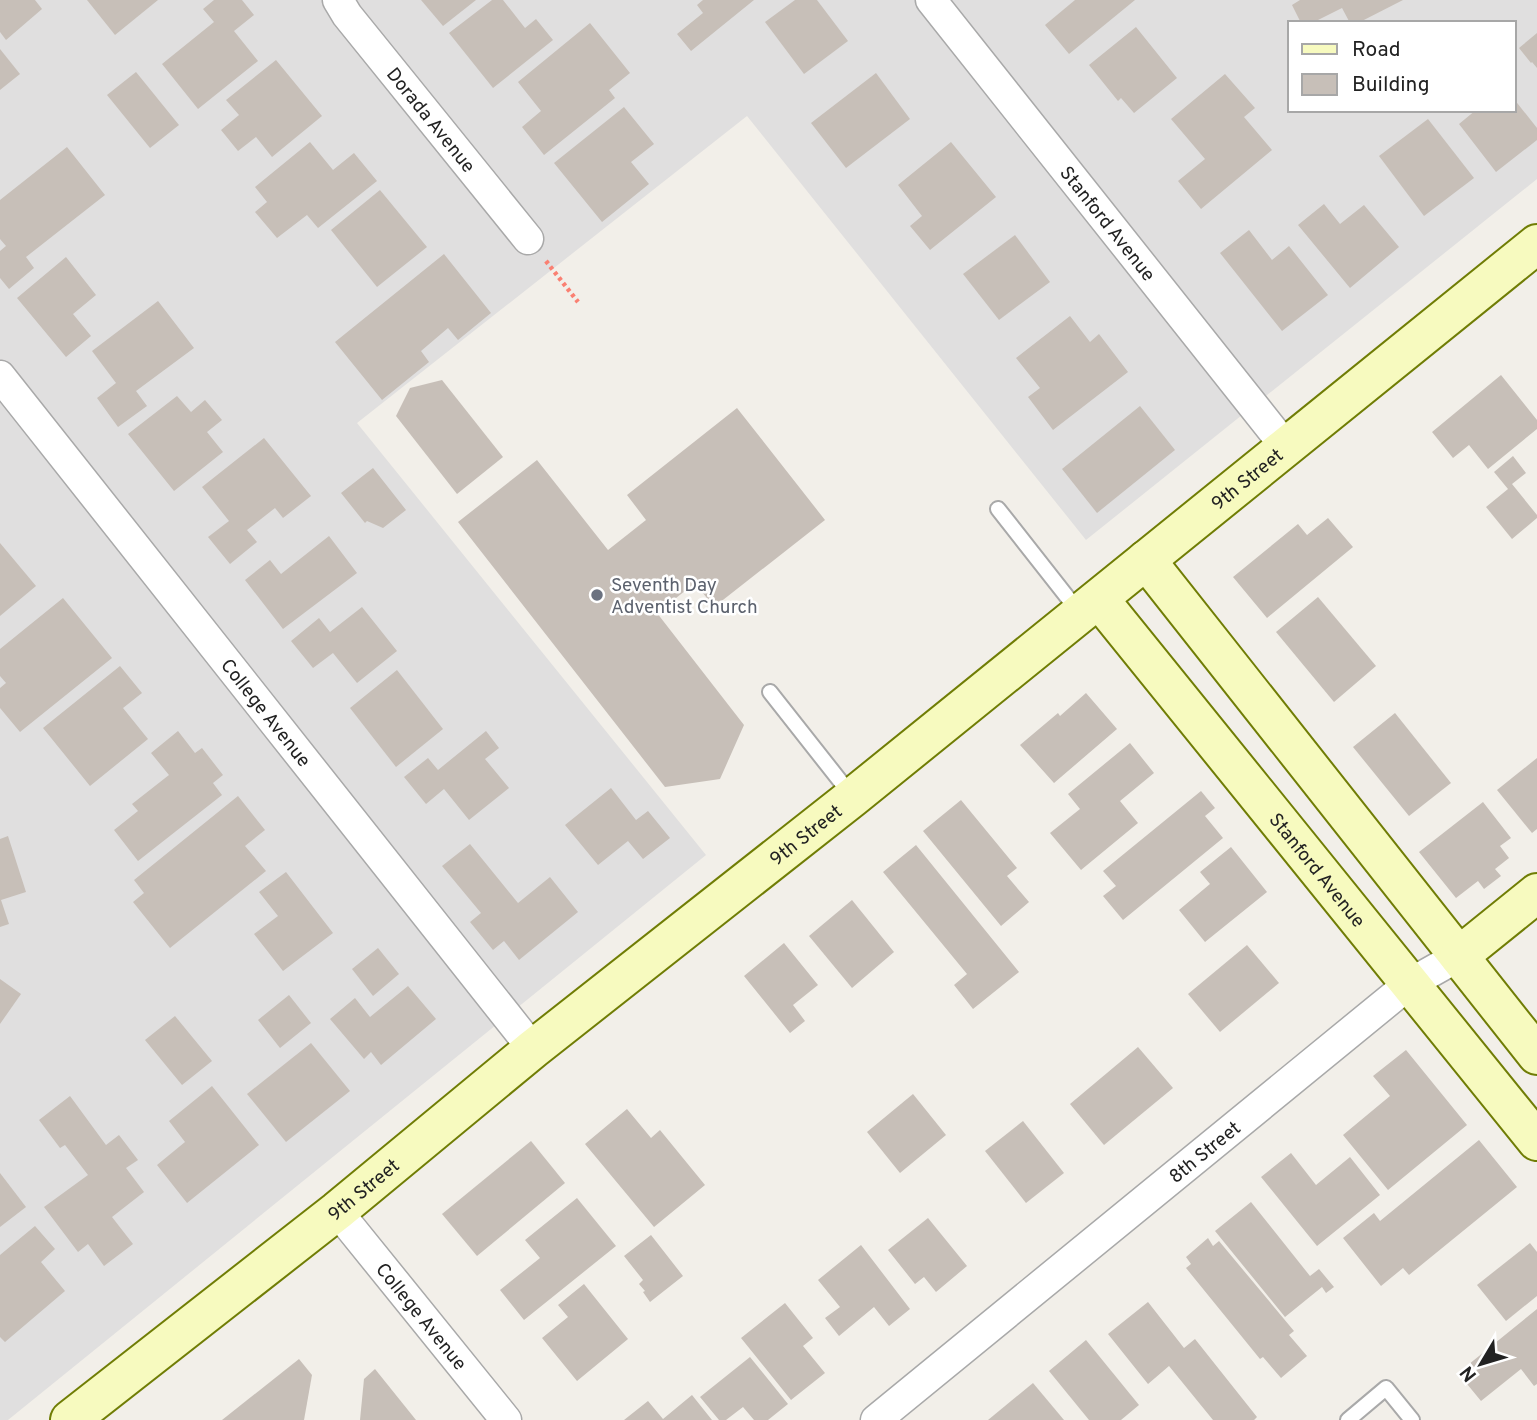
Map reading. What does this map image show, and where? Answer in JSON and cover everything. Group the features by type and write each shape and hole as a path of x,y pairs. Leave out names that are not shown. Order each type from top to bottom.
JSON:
{"street":[{"name":"Dorada Avenue","path":"338,0 346,15 528,239"},
{"name":"Stanford Avenue","path":"932,0 1286,447"},
{"name":"9th Street","path":"70,1420 337,1211 533,1049 853,797 1537,244"},
{"name":"College Avenue","path":"0,376 533,1049"},
{"path":"1146,560 1459,956 1533,1042"},
{"name":"Stanford Avenue","path":"1089,606 1409,984 1537,1141"},
{"name":"8th Street","path":"876,1420 1409,984 1459,956 1537,893"},
{"name":"College Avenue","path":"337,1211 506,1420"}],"lane":[{"path":"998,509 1089,606"},
{"path":"770,692 853,797"},
{"path":"1348,1420 1387,1388 1412,1420"}],"path":[{"path":"528,239 578,302"}],"shaded area":[{"path":"0,0 1537,0 1537,179 1086,540 747,116 357,423 706,855 8,1420 0,1420"}],"building":[{"path":"0,0 35,0 42,9 6,40 0,32"},
{"path":"87,0 158,0 115,35"},
{"path":"214,0 242,0 254,15 234,31 258,61 198,109 162,64 214,22 203,9"},
{"path":"421,0 476,0 443,26"},
{"path":"492,0 503,0 525,28 536,19 553,40 493,88 449,33"},
{"path":"703,0 754,0 691,51 677,34 703,13 697,5"},
{"path":"795,0 817,0 848,41 804,74 765,22"},
{"path":"1075,0 1135,0 1069,54 1045,25"},
{"path":"1300,0 1403,0 1362,21 1349,21 1342,8 1316,21 1300,21 1292,5"},
{"path":"590,23 630,73 609,90 615,98 544,155 522,127 541,111 518,82"},
{"path":"1136,27 1177,78 1134,113 1121,98 1118,101 1089,65"},
{"path":"1537,33 1537,68 1519,48"},
{"path":"0,49 20,74 0,90"},
{"path":"276,60 322,116 272,157 256,137 238,151 221,130 239,115 226,100"},
{"path":"136,72 179,125 150,148 107,95"},
{"path":"876,73 910,119 846,168 811,123"},
{"path":"1225,74 1255,108 1244,117 1272,150 1201,209 1178,181 1205,159 1171,119"},
{"path":"1516,102 1537,128 1537,140 1496,172 1459,124 1474,112 1516,112"},
{"path":"624,107 654,144 631,162 649,184 602,222 554,163"},
{"path":"1428,119 1474,178 1424,216 1379,156"},
{"path":"310,142 333,170 354,153 377,181 318,228 307,215 277,238 255,212 267,202 255,187"},
{"path":"951,142 996,197 930,250 910,226 922,216 898,185"},
{"path":"67,147 105,195 26,257 34,268 9,289 0,278 0,251 6,246 0,239 0,200"},
{"path":"380,190 427,247 377,287 331,230"},
{"path":"1324,204 1340,224 1364,205 1399,247 1350,288 1298,225"},
{"path":"1249,230 1272,260 1289,246 1328,295 1282,331 1220,253"},
{"path":"1015,235 1050,282 999,320 963,274"},
{"path":"444,254 491,313 458,340 448,328 421,351 429,362 382,400 335,342"},
{"path":"66,257 96,295 73,314 91,336 66,357 17,298"},
{"path":"158,301 194,348 136,391 147,406 118,427 97,398 116,383 92,351"},
{"path":"1070,316 1090,342 1099,334 1128,372 1053,430 1028,397 1040,388 1016,358"},
{"path":"1501,375 1537,420 1537,429 1488,469 1469,445 1453,458 1432,432"},
{"path":"442,380 503,457 457,494 396,416 410,388"},
{"path":"177,396 191,412 205,400 222,420 207,432 223,452 174,491 128,434"},
{"path":"1140,406 1175,450 1097,513 1062,469"},
{"name":"Seventh Day Adventist Church","path":"737,408 825,520 714,607 695,583 657,613 744,725 720,779 665,787 458,522 537,460 608,550 646,520 627,495"},
{"path":"264,438 311,496 283,518 275,508 247,530 257,542 230,564 208,537 229,521 202,487"},
{"path":"1513,456 1526,473 1512,484 1537,518 1512,539 1486,507 1508,489 1494,472"},
{"path":"373,468 406,510 383,528 367,521 365,523 341,493"},
{"path":"1328,518 1353,547 1267,618 1233,577 1298,524 1307,535"},
{"path":"329,536 357,573 283,629 245,580 270,560 281,574"},
{"path":"0,543 36,586 0,616"},
{"path":"1318,597 1376,666 1334,702 1276,632"},
{"path":"63,598 112,658 20,732 0,708 0,688 6,683 0,676 0,649"},
{"path":"362,607 397,651 357,683 333,653 313,668 291,641 319,618 330,632"},
{"path":"120,666 142,693 123,708 148,739 90,786 43,728"},
{"path":"397,670 443,729 396,767 350,708"},
{"path":"1086,693 1117,729 1054,783 1020,745"},
{"path":"1395,713 1451,783 1409,816 1353,747"},
{"path":"178,731 195,753 202,748 223,775 213,783 222,795 138,861 114,830 138,811 132,804 169,775 151,753"},
{"path":"486,731 499,748 485,759 509,788 469,820 444,789 426,804 404,777 428,758 438,770"},
{"path":"1130,743 1154,773 1120,801 1138,823 1081,870 1050,833 1080,809 1068,794"},
{"path":"1537,758 1537,829 1532,833 1497,790"},
{"path":"611,788 636,820 648,811 670,838 643,859 628,841 598,865 565,825"},
{"path":"1201,791 1215,808 1205,816 1223,838 1123,920 1103,896 1116,886 1103,871"},
{"path":"238,796 265,830 245,846 266,871 170,948 133,902 144,893 134,880"},
{"path":"961,800 1017,868 1007,876 1029,902 1001,926 923,831"},
{"path":"1483,802 1511,838 1500,846 1509,858 1495,869 1501,876 1484,889 1478,881 1456,898 1419,852"},
{"path":"8,836 26,892 1,900 9,924 0,927 0,839"},
{"path":"470,844 518,903 550,877 578,912 519,960 504,941 493,950 470,922 481,913 442,866"},
{"path":"916,845 1019,972 973,1009 954,985 967,974 883,872"},
{"path":"1231,847 1267,892 1205,942 1179,910 1210,884 1200,872"},
{"path":"286,872 333,933 283,971 254,934 278,916 259,892"},
{"path":"852,900 894,952 852,988 809,936"},
{"path":"784,943 818,985 793,1005 805,1021 790,1033 744,976"},
{"path":"1247,945 1279,983 1220,1032 1188,994"},
{"path":"378,948 399,974 373,996 352,969"},
{"path":"0,979 21,994 0,1024"},
{"path":"408,986 436,1019 381,1065 371,1052 364,1059 330,1019 355,998 370,1017"},
{"path":"289,995 311,1023 280,1048 258,1020"},
{"path":"175,1016 212,1061 182,1085 145,1040"},
{"path":"311,1043 350,1091 286,1142 247,1094"},
{"path":"1138,1047 1173,1088 1104,1145 1070,1104"},
{"path":"1406,1050 1467,1125 1388,1190 1343,1135 1390,1096 1373,1076"},
{"path":"212,1086 259,1145 187,1203 157,1165 185,1142 169,1121"},
{"path":"913,1094 946,1135 900,1173 867,1132"},
{"path":"70,1096 106,1145 119,1135 138,1160 126,1168 144,1192 112,1217 133,1244 104,1266 88,1244 78,1252 44,1207 88,1175 65,1145 60,1148 39,1120"},
{"path":"627,1109 651,1138 660,1130 705,1185 654,1227 585,1144"},
{"path":"1023,1121 1064,1173 1026,1203 985,1151"},
{"path":"1479,1140 1517,1187 1409,1275 1403,1268 1381,1286 1343,1238 1374,1213 1380,1221"},
{"path":"531,1141 565,1183 477,1256 442,1214"},
{"path":"1291,1153 1316,1185 1350,1157 1380,1195 1317,1246 1261,1177"},
{"path":"0,1173 26,1207 0,1227"},
{"path":"577,1198 616,1246 524,1320 500,1290 540,1258 525,1240"},
{"path":"1251,1202 1310,1276 1319,1269 1334,1287 1326,1293 1322,1287 1285,1317 1215,1231"},
{"path":"928,1218 967,1266 936,1292 924,1277 915,1284 888,1250"},
{"path":"35,1226 55,1249 41,1262 65,1291 5,1342 0,1337 0,1255"},
{"path":"651,1235 683,1276 650,1302 639,1284 643,1280 624,1256"},
{"path":"1208,1238 1213,1246 1219,1241 1294,1331 1289,1335 1307,1356 1281,1378 1263,1357 1260,1359 1186,1268 1191,1264 1186,1257"},
{"path":"1530,1243 1537,1252 1537,1296 1506,1321 1477,1285"},
{"path":"861,1245 910,1309 889,1326 874,1307 839,1336 825,1318 840,1307 818,1280"},
{"path":"584,1284 628,1339 577,1381 542,1338 568,1317 558,1305"},
{"path":"1148,1302 1184,1348 1195,1339 1257,1417 1254,1420 1213,1420 1169,1366 1148,1384 1108,1334"},
{"path":"785,1303 813,1338 803,1346 825,1373 791,1400 741,1338"},
{"path":"1537,1309 1537,1384 1534,1386 1521,1369 1481,1401 1458,1373"},
{"path":"1086,1340 1139,1405 1121,1420 1089,1420 1049,1371"},
{"path":"750,1357 788,1404 768,1420 754,1420 743,1407 726,1420 719,1420 700,1397"},
{"path":"299,1359 312,1375 304,1420 222,1420"},
{"path":"375,1369 416,1420 360,1420 364,1379"},
{"path":"1033,1383 1064,1420 988,1420"},
{"path":"692,1395 712,1420 624,1420 648,1401 663,1419"}],"place":[{"name":"Seventh Day Adventist Church","path":"597,595"}]}
